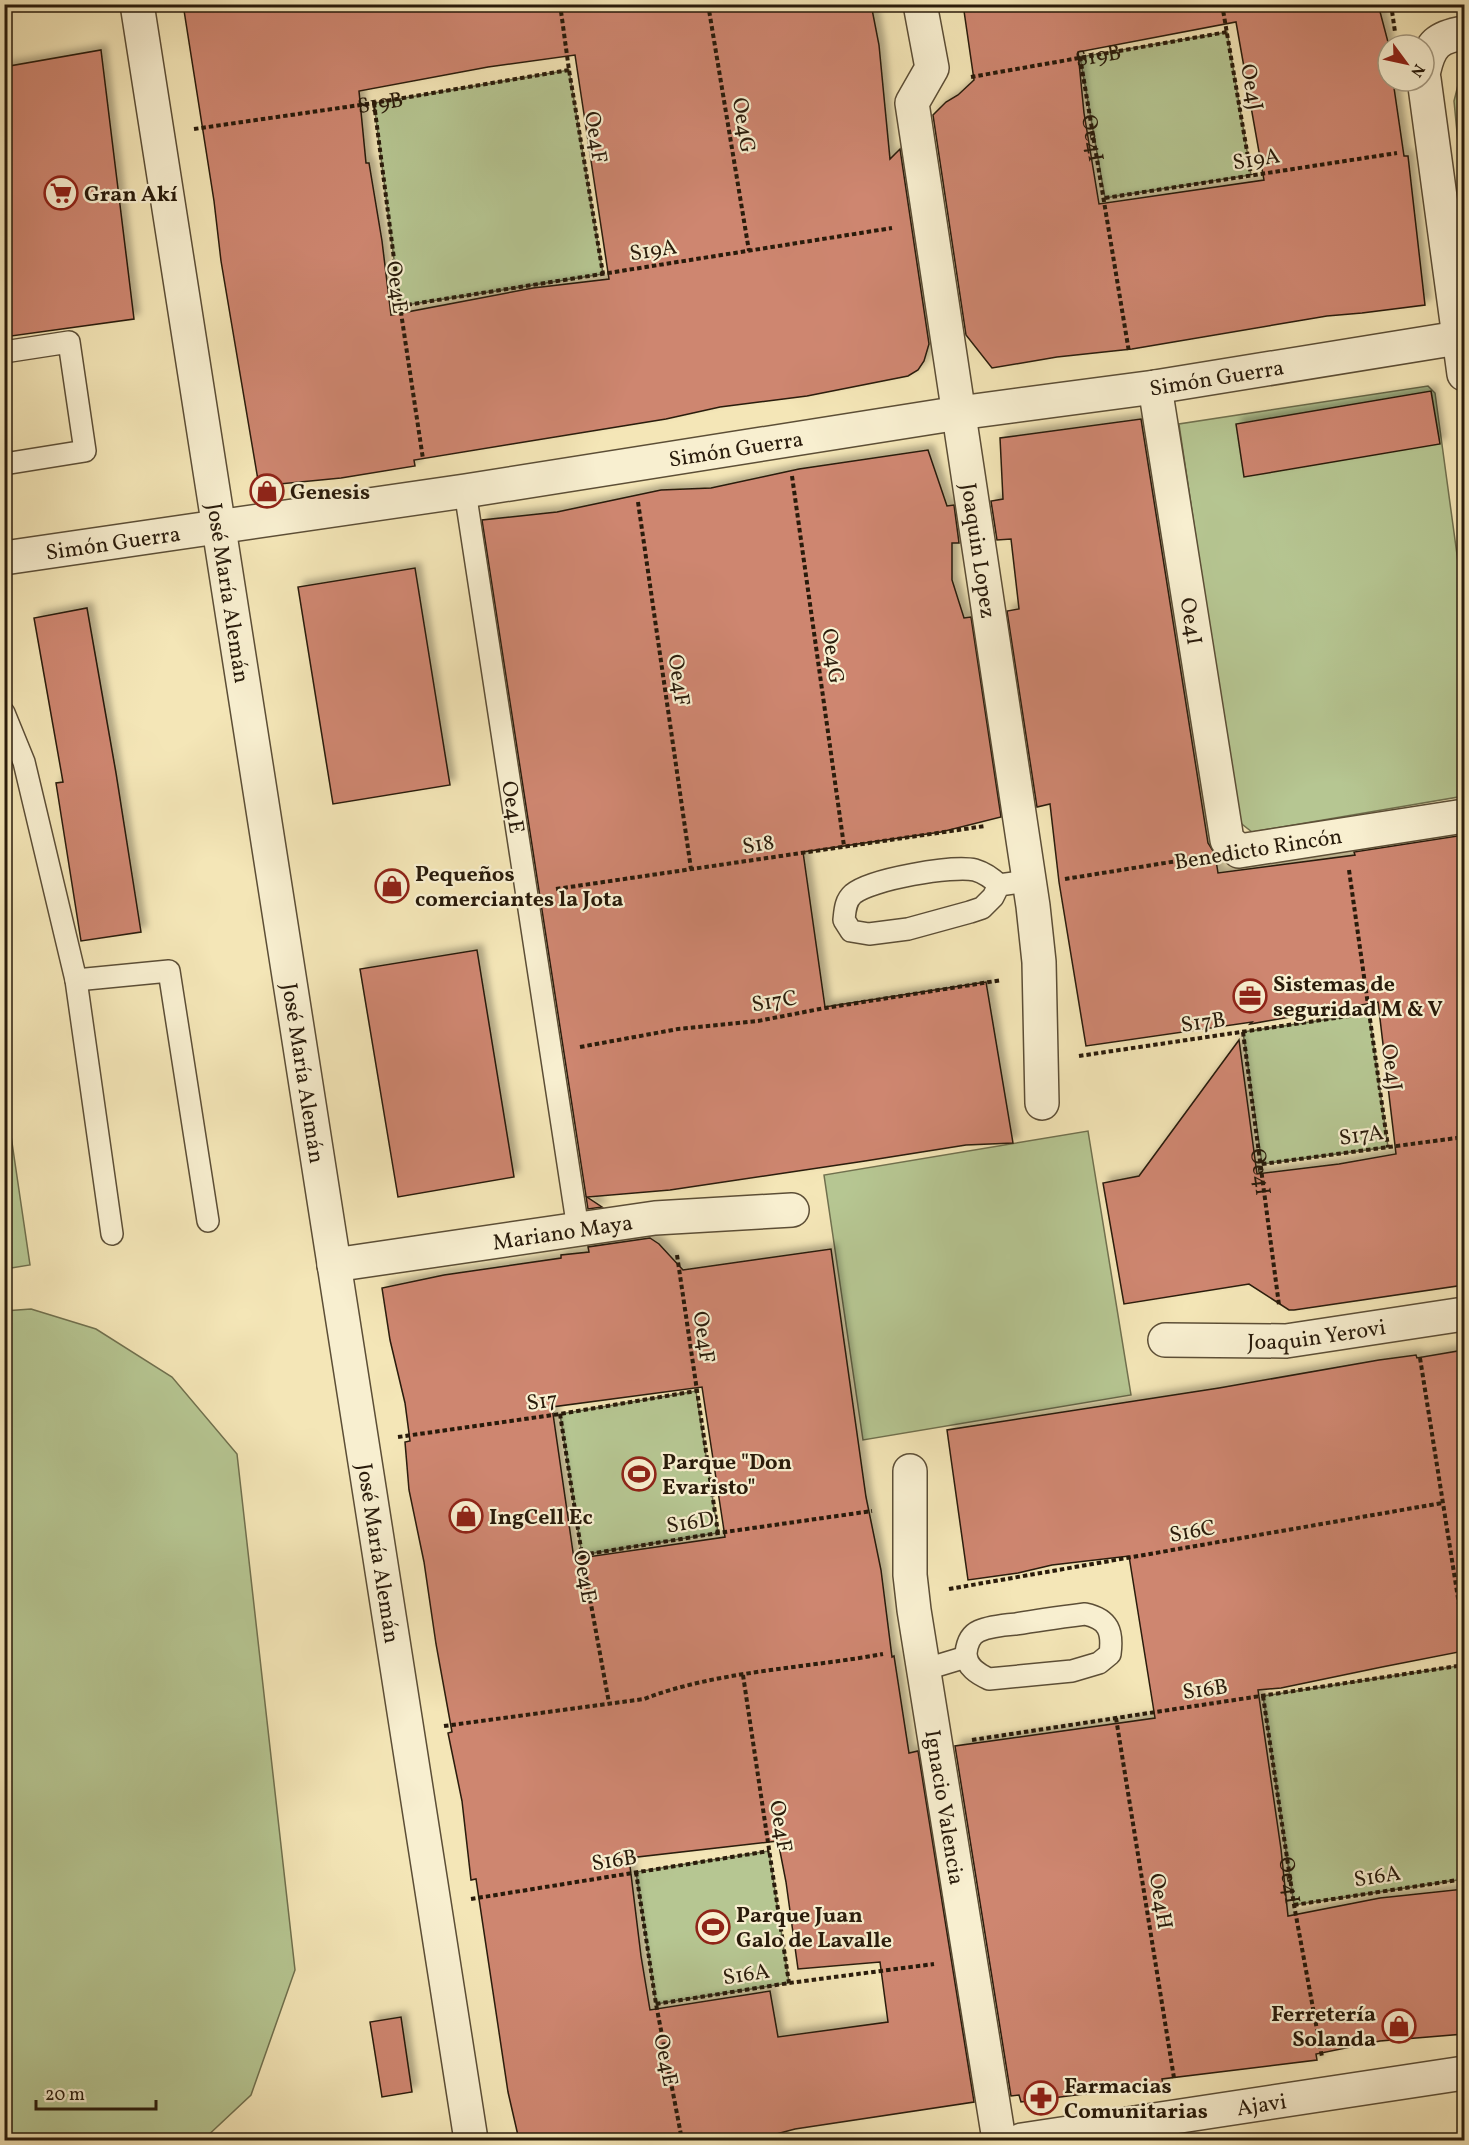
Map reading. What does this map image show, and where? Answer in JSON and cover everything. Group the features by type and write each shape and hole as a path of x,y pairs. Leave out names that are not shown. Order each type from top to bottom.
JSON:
{"street":[{"name":"José María Alemán","path":"137,4 471,2140"},
{"name":"Joaquin Lopez","path":"920,4 932,68 912,103 959,413 1014,883 1039,962 1042,1103"},
{"path":"1436,52 1447,35 1464,33"},
{"path":"1429,93 1462,338 1464,374"},
{"name":"Simón Guerra","path":"4,558 465,491 959,413 1155,387 1462,338"},
{"name":"Oe4I","path":"1155,387 1227,840 1239,851"},
{"name":"Benedicto Rincón","path":"1239,851 1464,816"},
{"name":"Mariano Maya","path":"334,1265 655,1218 792,1210"},
{"name":"Joaquin Yerovi","path":"1165,1340 1286,1341 1464,1314"},
{"name":"Ignacio Valencia","path":"910,1471 910,1575 999,2140"},
{"name":"Ajavi","path":"1022,2140 1464,2073"}],"lane":[{"path":"4,352 69,342 85,452 4,464"},
{"name":"Oe4E","path":"465,491 578,1229"},
{"path":"4,713 24,762 76,980 112,1234"},
{"path":"974,870 1014,883 993,897 982,908 908,929 869,934 851,931 844,920 845,904 853,894 904,875 974,870"},
{"path":"76,980 169,972 208,1221"},
{"path":"1085,1614 1095,1616 1105,1623 1112,1638 1110,1654 1099,1663 1072,1671 989,1679 972,1668 966,1658 967,1644 971,1637 978,1631 996,1626 1085,1614"},
{"path":"924,1670 966,1658"}],"path":[{"name":"Oe4F","path":"560,4 603,274"},
{"name":"Oe4G","path":"708,4 749,251"},
{"name":"Oe4J","path":"1222,4 1251,175"},
{"path":"1391,4 1395,32"},
{"name":"S19B","path":"970,78 1227,32"},
{"name":"Oe4I","path":"1080,57 1130,363"},
{"name":"S19B","path":"191,129 374,103 569,70"},
{"name":"Oe4E","path":"374,103 400,306 423,460"},
{"name":"S19A","path":"1104,198 1401,153"},
{"name":"S19A","path":"400,306 899,227"},
{"name":"Oe4G","path":"792,471 844,846"},
{"name":"Oe4F","path":"637,495 691,869"},
{"name":"S18","path":"527,894 995,824"},
{"name":"Benedicto Rincón","path":"1063,879 1239,851"},
{"name":"Oe4J","path":"1348,860 1388,1147"},
{"name":"S17C","path":"550,1051 606,1044 678,1029 758,1021 833,1006 1003,979"},
{"name":"S17B","path":"1077,1056 1369,1013"},
{"name":"Oe4I","path":"1243,1032 1262,1164 1279,1311"},
{"name":"S17A","path":"1262,1164 1464,1137"},
{"name":"Oe4F","path":"676,1252 718,1533"},
{"path":"1419,1350 1464,1636"},
{"name":"S17","path":"393,1438 560,1414 696,1391"},
{"name":"Oe4E","path":"560,1414 582,1555 609,1703"},
{"name":"S16C","path":"948,1589 1442,1503"},
{"name":"S16D","path":"582,1555 874,1511"},
{"path":"438,1727 644,1699 662,1692 743,1675 828,1664 886,1653"},
{"name":"S16B","path":"962,1742 1464,1665"},
{"name":"Oe4F","path":"743,1675 789,1983"},
{"name":"Oe4I","path":"1263,1696 1294,1905 1324,2063"},
{"name":"Oe4H","path":"1116,1718 1176,2090"},
{"name":"S16B","path":"464,1900 769,1851"},
{"name":"Oe4E","path":"636,1872 656,2004 682,2140"},
{"name":"S16A","path":"1294,1905 1464,1879"},
{"name":"S16A","path":"656,2004 789,1983 938,1964"}],"green space":[{"path":"1227,32 1251,175 1105,198 1080,57"},
{"path":"569,70 603,274 400,306 374,103"},
{"path":"1464,75 1464,205 1454,101 1459,81"},
{"path":"1428,386 1435,393 1464,606 1464,796 1252,832 1238,821 1179,424"},
{"path":"1369,1013 1388,1147 1262,1164 1243,1032"},
{"path":"5,1095 30,1265 4,1269"},
{"path":"1088,1131 1131,1395 863,1440 824,1175"},
{"path":"31,1309 96,1329 172,1377 237,1454 295,1970 251,2095 203,2140 5,2140 4,1311"},
{"name":"Parque \"Don Evaristo\"","path":"696,1391 718,1533 582,1555 560,1414"},
{"path":"1464,1665 1464,1879 1294,1905 1263,1696"},
{"name":"Parque Juan Galo de Lavalle","path":"769,1851 789,1983 656,2004 636,1872"}],"building":[{"path":"183,4 871,4 879,45 890,159 900,149 929,344 924,361 918,370 908,376 807,396 720,407 666,419 414,460 415,466 341,478 259,486 221,261 214,201","holes":["575,55 609,279 533,288 391,315 382,241 369,163 366,163 359,91 488,67"]},
{"path":"963,4 1378,4 1386,33 1376,33 1376,93 1395,93 1404,156 1408,156 1425,305 1327,316 1132,349 1057,357 992,368 966,335 933,115 946,102 958,95 974,80","holes":["1236,22 1264,180 1099,204 1084,113 1078,52"]},
{"name":"Gran Akí","path":"101,50 134,319 4,337 4,67"},
{"path":"1431,391 1440,444 1244,477 1236,424"},
{"path":"1141,419 1208,843 1215,854 1218,873 1355,855 1354,852 1464,835 1464,1285 1294,1310 1289,1310 1249,1284 1124,1304 1103,1183 1139,1176 1239,1040 1257,1174 1396,1154 1378,1002 1250,1024 1252,1022 1086,1046 1059,882 1050,804 1037,807 1007,611 1019,609 1011,539 997,540 991,501 1003,499 1000,438"},
{"path":"928,450 947,506 954,505 959,543 952,543 952,580 964,618 971,617 1001,817 941,832 803,852 825,1007 986,982 1013,1143 966,1145 670,1190 587,1197 602,1207 588,1209 482,520 557,512 661,490 711,488 799,469"},
{"path":"415,568 450,785 333,804 298,587"},
{"path":"87,608 141,932 81,941 56,783 63,782 34,618"},
{"path":"477,950 514,1177 398,1197 360,969"},
{"path":"650,1238 659,1244 683,1270 831,1249 866,1497 881,1570 892,1657 894,1656 909,1753 918,1751 974,2102 795,2129 754,2140 519,2140 508,2092 476,1879 471,1880 462,1801 448,1733 452,1732 424,1562 409,1490 405,1442 410,1441 405,1403 390,1340 382,1288 444,1275 561,1258 561,1255 589,1252 588,1247","holes":["702,1387 725,1537 574,1559 552,1407","778,1841 798,1969 880,1962 888,2022 778,2037 770,1991 650,2010 629,1858"]},
{"path":"1464,1350 1464,1651 1281,1688 1258,1690 1281,1849 1288,1916 1380,1898 1464,1889 1464,2034 1380,2041 1316,2054 1317,2060 1162,2079 1163,2084 1021,2102 1019,2095 1011,2096 955,1746 1155,1718 1129,1556 1052,1565 1018,1573 968,1580 947,1430 1219,1388 1379,1360 1416,1355 1417,1358"},
{"path":"401,2017 412,2092 382,2097 370,2022"}],"place":[{"name":"Gran Akí","path":"61,193"},
{"name":"Genesis","path":"267,491"},
{"name":"Pequeños comerciantes la Jota","path":"392,886"},
{"name":"Sistemas de seguridad M & V","path":"1250,996"},
{"name":"Parque \"Don Evaristo\"","path":"639,1474"},
{"name":"IngCell Ec","path":"466,1516"},
{"name":"Parque Juan Galo de Lavalle","path":"713,1927"},
{"name":"Ferretería Solanda","path":"1399,2026"},
{"name":"Farmacias Comunitarias","path":"1041,2098"}]}
